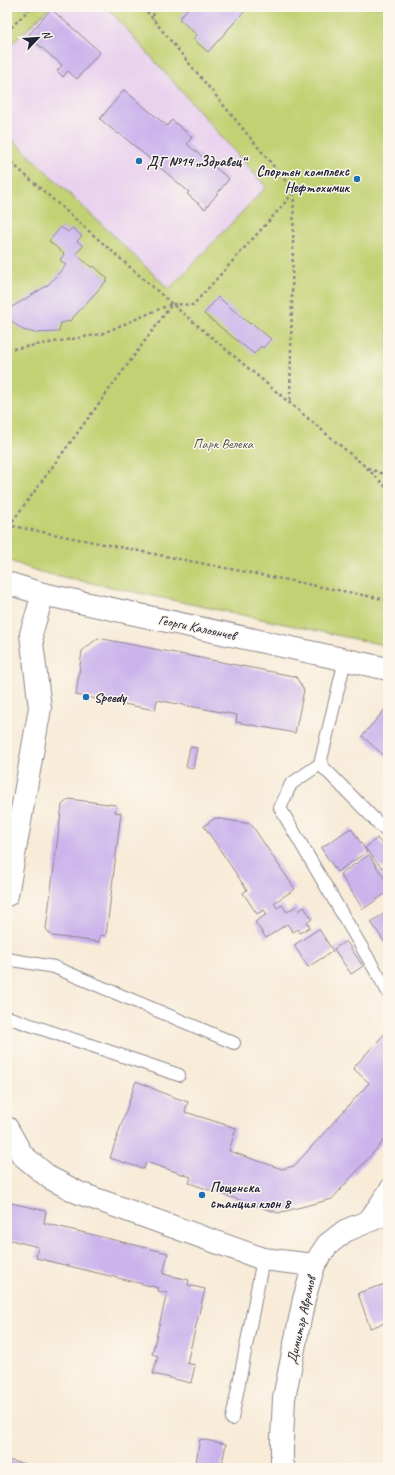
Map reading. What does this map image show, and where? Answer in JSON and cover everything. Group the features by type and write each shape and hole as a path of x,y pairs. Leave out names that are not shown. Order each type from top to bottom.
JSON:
{"street":[{"name":"Георги Калоянчев","path":"7,583 43,594 388,669"},
{"path":"7,895 40,708 31,634 43,594"},
{"path":"7,1128 22,1155 50,1178 79,1193 263,1259 314,1265"},
{"name":"Димитър Аврамов","path":"284,1468 282,1462 282,1438 284,1398 304,1299 314,1265 327,1245 345,1231 361,1223 388,1213"}],"lane":[{"path":"345,660 320,764 291,784 280,808 388,992"},
{"path":"320,764 388,832"},
{"path":"7,959 54,968 234,1043"},
{"path":"7,1017 179,1074"},
{"path":"361,1223 388,1185"},
{"path":"232,1419 263,1259"}],"path":[{"path":"7,32 31,7"},
{"path":"143,7 294,191 290,402"},
{"path":"153,7 154,20"},
{"path":"7,159 172,304 367,468 388,489"},
{"path":"7,350 101,334 172,304 193,305 294,191"},
{"path":"172,304 8,525 388,600"},
{"path":"367,468 388,476"}],"shaded area":[{"name":"ДГ №14 „Здравец“","path":"50,7 107,7 267,187 168,289 7,134 7,49"}],"green space":[{"path":"7,7 50,7 7,49"},
{"name":"Парк Велека","path":"107,7 388,7 388,646 40,572 7,560 7,134 169,289 266,187"}],"building":[{"path":"189,7 248,7 208,52 193,39 197,35 179,19"},
{"path":"51,9 100,52 77,79 68,71 63,77 57,71 62,65 28,36"},
{"path":"124,90 167,126 172,120 192,137 187,144 229,179 205,209 187,194 189,192 119,133 118,134 100,119"},
{"path":"61,227 68,232 72,228 82,236 77,241 83,246 76,254 92,268 94,266 108,279 70,321 61,323 59,332 35,333 23,330 7,318 7,310 48,285 66,265 60,260 64,254 49,241"},
{"path":"218,297 250,324 252,323 271,339 263,348 261,346 254,354 204,314"},
{"path":"98,638 296,677 304,690 295,733 236,722 237,715 157,700 155,710 76,695 82,651"},
{"path":"388,706 388,759 362,736"},
{"path":"190,747 197,748 193,768 186,767"},
{"path":"69,799 116,805 115,812 121,813 106,936 100,935 99,942 52,936 46,929 62,805"},
{"path":"215,818 251,824 295,889 274,903 277,908 282,905 287,912 296,906 299,911 304,907 312,919 307,923 310,927 300,933 298,929 293,932 287,924 266,938 255,922 267,914 264,910 257,914 243,893 247,890 204,826"},
{"path":"351,828 367,852 337,872 321,848"},
{"path":"377,838 388,852 388,864 382,868 365,848"},
{"path":"369,855 388,884 388,892 363,909 340,874"},
{"path":"388,911 388,947 371,922"},
{"path":"319,929 333,951 308,967 294,945"},
{"path":"346,941 363,966 351,974 334,949"},
{"path":"388,1030 388,1136 332,1199 278,1213 189,1183 191,1177 146,1162 144,1169 110,1158 136,1081 188,1102 185,1112 236,1128 229,1151 282,1169 294,1166 369,1083 353,1068"},
{"path":"7,1202 46,1211 44,1223 168,1253 163,1274 189,1280 188,1285 205,1289 187,1363 195,1365 191,1383 153,1374 158,1356 152,1354 167,1293 158,1291 159,1288 36,1258 38,1247 7,1239"},
{"path":"388,1283 388,1322 370,1328 358,1293"},
{"path":"200,1439 226,1444 221,1468 195,1468"},
{"path":"7,1460 40,1467 40,1468 7,1468"}],"place":[{"name":"ДГ №14 „Здравец“","path":"139,161"},
{"name":"Спортен комплекс Нефтохимик","path":"357,179"},
{"name":"Speedy","path":"86,697"},
{"name":"Пощенска станция клон 8","path":"202,1195"}]}
